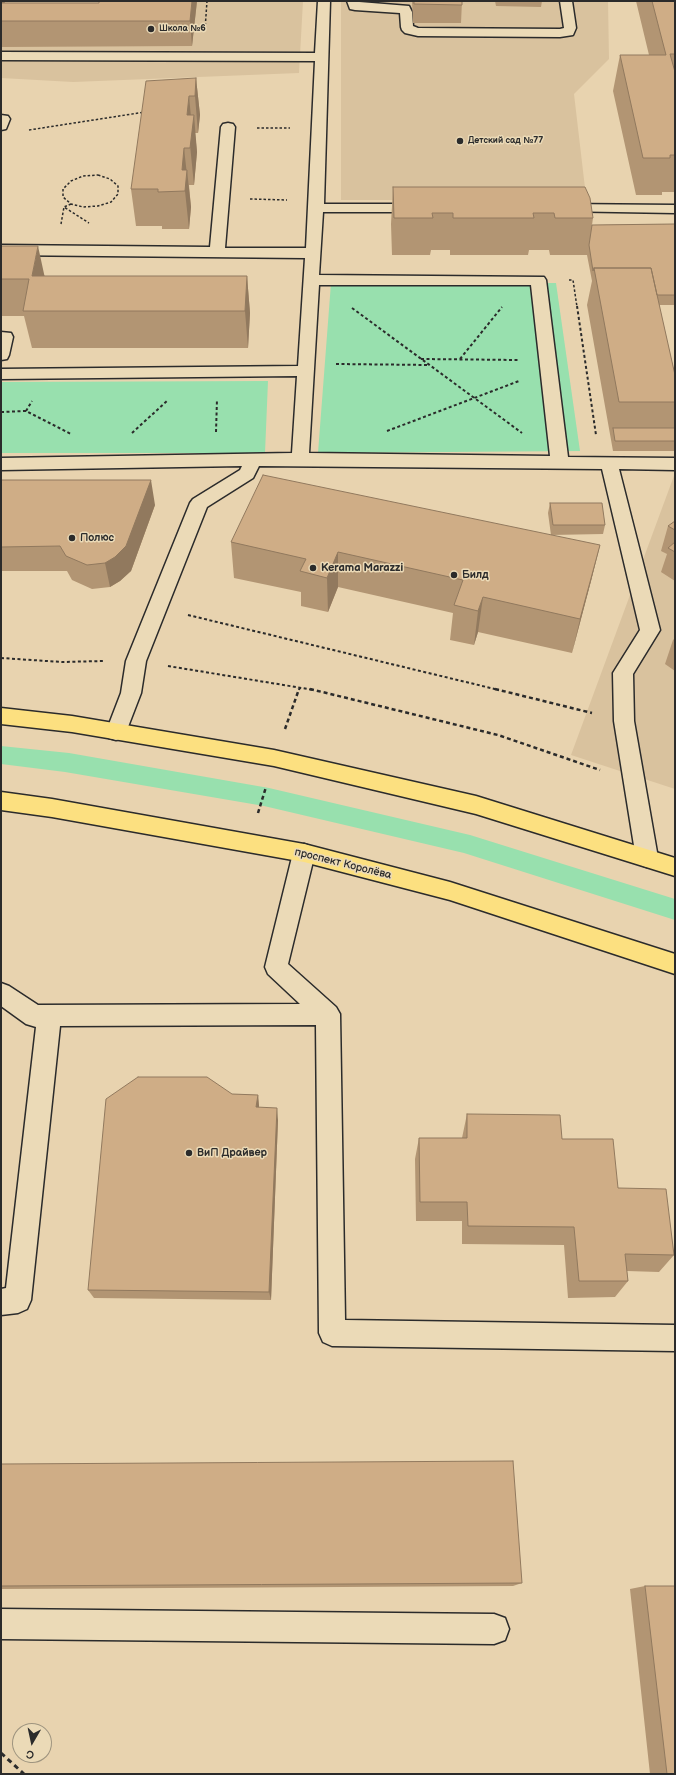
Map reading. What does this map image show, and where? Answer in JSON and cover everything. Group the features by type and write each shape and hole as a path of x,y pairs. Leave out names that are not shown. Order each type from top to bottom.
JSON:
{"main road":[{"path":"1,716 116,732 274,758 476,805 675,867"},
{"name":"проспект Королёва","path":"1,802 60,809 304,853 450,891 675,964"}],"lane":[{"path":"300,459 314,254 324,1"},
{"path":"353,1 355,6 404,9 406,12 407,27 410,30 418,32 560,33 568,32 570,28 566,1"},
{"path":"1,56 322,57"},
{"path":"217,253 228,127"},
{"path":"316,208 436,208"},
{"path":"547,208 675,209"},
{"path":"1,250 314,254"},
{"path":"312,280 538,280 557,463"},
{"path":"1,337 4,337 1,355"},
{"path":"1,374 217,372 306,368"},
{"path":"1,464 108,458 216,461 300,459 675,464"},
{"path":"116,732 131,693 136,661 199,503 247,474 253,460"},
{"path":"605,463 650,630 623,673 624,721 647,858"},
{"path":"304,853 276,967 328,1014 332,1333 675,1338"},
{"path":"1,993 34,1016 328,1014"},
{"path":"1,1302 18,1300 49,1016"},
{"path":"1,1624 494,1630"}],"path":[{"path":"24,131 147,112"},
{"path":"228,127 296,128"},
{"path":"98,175 110,179 118,186 118,194 111,202 98,206 83,207 71,204 63,197 63,189 71,181 83,176 98,175"},
{"path":"222,199 291,200"},
{"path":"329,280 329,291 551,455 557,463"},
{"path":"460,359 518,287 518,280"},
{"path":"538,280 573,280 605,463"},
{"path":"421,359 523,360"},
{"path":"306,368 429,365"},
{"path":"1,412 26,411 108,458 200,372"},
{"path":"216,461 217,372"},
{"path":"381,433 526,378"},
{"path":"157,608 624,721"},
{"path":"1,658 62,662 136,661 292,686 498,735 634,781"},
{"path":"1,1753 24,1774"}],"shaded area":[{"name":"Школа №6","path":"1,1 303,1 299,73 73,82 1,78"},
{"name":"Детский сад №77","path":"341,1 608,1 609,59 574,94 585,188 566,200 341,200"},
{"path":"675,473 675,789 571,755"}],"green space":[{"path":"331,283 556,283 580,451 318,453"},
{"path":"268,381 265,453 1,453 1,382"},
{"path":"1,746 69,753 269,788 470,835 675,899 675,920 464,853 264,806 65,772 1,764"}],"building":[{"path":"99,1 192,1 190,21 1,21 1,3 99,3"},
{"path":"414,1 462,1 462,5 414,4"},
{"path":"652,1 675,1 675,54 670,54 675,72 675,155 670,155 670,158 643,158 620,55 666,55"},
{"path":"196,78 195,96 189,96 187,115 194,115 190,148 184,148 182,170 187,170 185,191 158,192 158,189 131,189 146,81"},
{"path":"393,187 585,187 590,198 593,218 555,218 554,213 533,213 534,218 453,218 453,213 432,213 433,218 394,218"},
{"path":"675,224 675,295 657,295 651,268 594,268 593,271 589,245 592,225"},
{"path":"1,246 38,246 32,276 247,276 245,311 23,311 29,279 1,279"},
{"path":"594,268 651,268 675,375 675,402 619,402"},
{"path":"613,428 675,428 675,441 615,441"},
{"path":"263,475 600,545 580,619 483,597 478,611 454,605 463,580 338,552 327,578 300,571 306,559 231,542"},
{"name":"Полюс","path":"1,480 151,480 126,546 115,557 105,563 87,565 66,556 60,546 1,547"},
{"path":"550,503 602,503 605,525 553,525"},
{"path":"675,521 675,530 668,526"},
{"path":"675,542 675,552 668,548"},
{"path":"138,1077 207,1077 232,1094 258,1095 256,1107 277,1108 269,1292 88,1290 106,1099"},
{"path":"467,1114 560,1115 562,1139 613,1139 618,1188 666,1189 674,1255 625,1254 628,1281 579,1281 574,1227 468,1226 467,1202 420,1202 419,1138 467,1138"},
{"path":"513,1461 522,1583 1,1586 1,1464"},
{"path":"645,1586 675,1586 675,1774 667,1774"}],"place":[{"name":"Школа №6","path":"151,29"},
{"name":"Детский сад №77","path":"460,141"},
{"name":"Полюс","path":"72,538"},
{"name":"Kerama Marazzi","path":"313,568"},
{"name":"Билд","path":"454,575"},
{"name":"ВиП Драйвер","path":"189,1153"}]}
